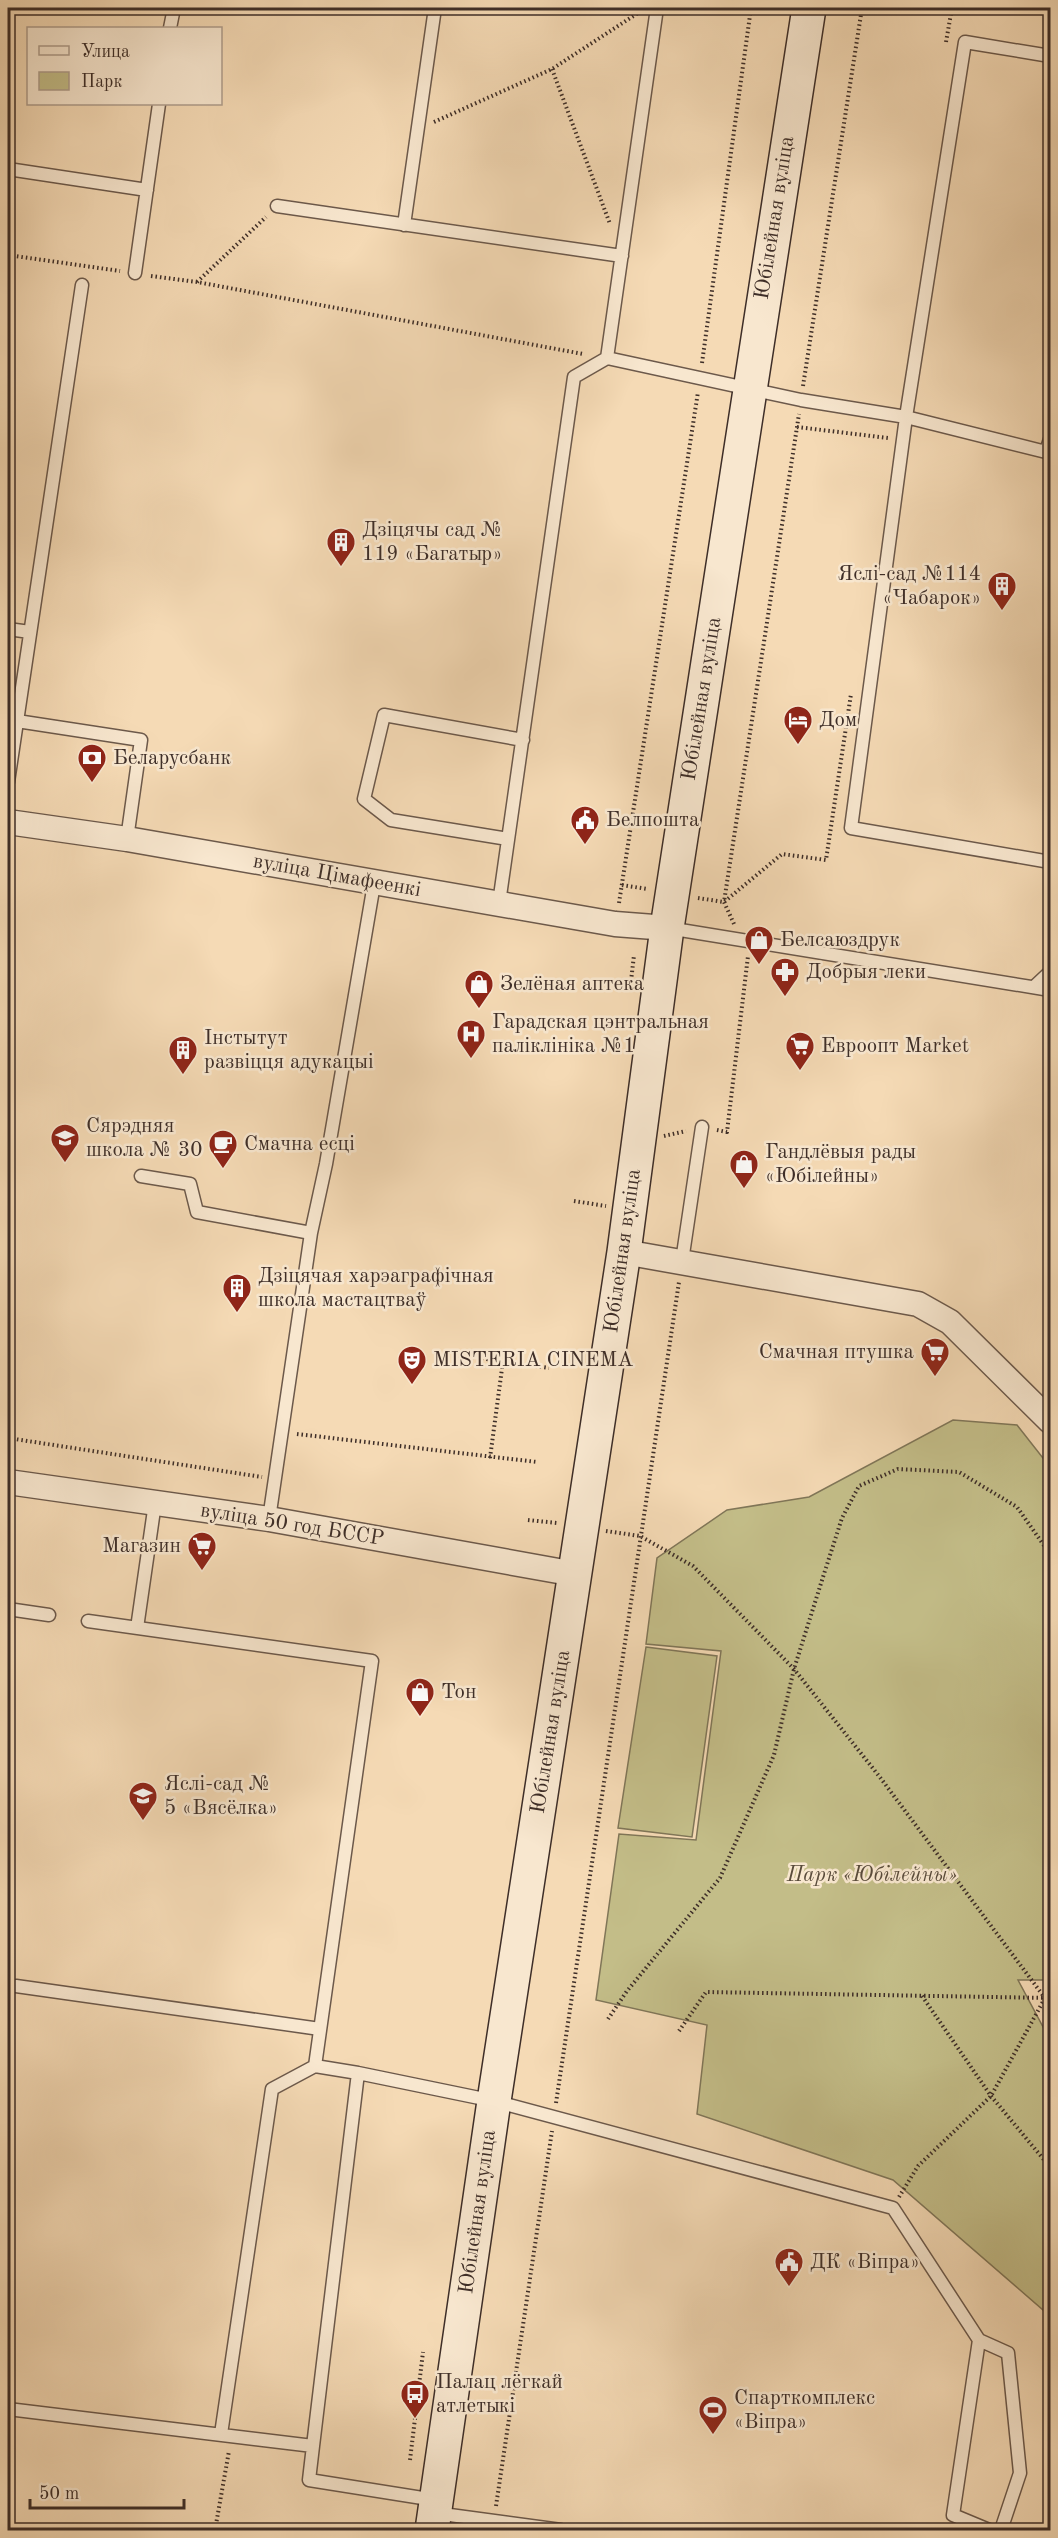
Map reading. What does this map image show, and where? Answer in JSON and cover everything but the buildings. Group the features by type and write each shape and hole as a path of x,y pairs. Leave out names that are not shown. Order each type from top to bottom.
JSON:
{"main road":[{"name":"Юбілейная вуліца","path":"434,2514 494,2101 624,1252 667,928 748,388 809,8"}],"street":[{"name":"вуліца Цімафеенкі","path":"8,822 127,839 374,884 500,903 615,924 667,928"},
{"path":"624,1252 918,1304 950,1322 1050,1421"},
{"name":"вуліца 50 год БССР","path":"8,1482 269,1519 575,1574"}],"lane":[{"path":"170,27 174,8"},
{"path":"404,225 435,8"},
{"path":"607,358 657,8"},
{"path":"1050,56 965,42 906,417 851,828 1050,862"},
{"path":"135,273 159,105"},
{"path":"8,169 147,190"},
{"path":"277,206 622,256"},
{"path":"8,782 10,746 17,721 82,285"},
{"path":"500,903 574,377 607,358 801,400 906,417 1049,448"},
{"path":"8,629 30,632"},
{"path":"508,839 391,820 364,799 384,715 524,740"},
{"path":"17,721 141,740 127,839"},
{"path":"269,1519 311,1233 326,1164 374,884"},
{"path":"667,928 1050,990"},
{"path":"1035,987 1050,972"},
{"path":"682,1261 702,1127"},
{"path":"141,1176 190,1185 197,1212 311,1233"},
{"path":"137,1628 155,1503"},
{"path":"8,1609 49,1615"},
{"path":"88,1621 372,1661 315,2066"},
{"path":"16,1986 320,2029"},
{"path":"226,2435 272,2089 315,2066 494,2101 893,2208 979,2340 1008,2353 1020,2473 1001,2530"},
{"path":"358,2073 309,2480 434,2514 561,2530"},
{"path":"979,2340 953,2515 989,2530"},
{"path":"8,2409 313,2446"}],"path":[{"path":"417,130 552,69 646,8"},
{"path":"618,906 700,378 751,8"},
{"path":"663,1136 702,1127 727,1132 750,958 724,902 862,8"},
{"path":"945,54 952,8"},
{"path":"552,69 622,256"},
{"path":"197,282 277,206"},
{"path":"8,255 197,282 607,358"},
{"path":"886,450 892,415"},
{"path":"797,427 888,438"},
{"path":"694,897 724,902 782,854 826,860 852,684"},
{"path":"621,885 649,890"},
{"path":"574,1201 609,1207"},
{"path":"494,2520 682,1261"},
{"path":"473,1357 549,1368"},
{"path":"490,1458 503,1361"},
{"path":"282,1432 537,1462"},
{"path":"8,1438 275,1479"},
{"path":"608,2019 627,1991 720,1878 774,1755 794,1669 842,1518 859,1486 898,1469 959,1472 1017,1507 1050,1554"},
{"path":"528,1520 558,1524"},
{"path":"601,1530 640,1536 693,1566 794,1669 879,1776 1048,1998"},
{"path":"893,2208 918,2166 991,2096 1048,1998 1050,1984"},
{"path":"680,2031 706,1992 1048,1998"},
{"path":"922,1996 991,2096 1050,2167"},
{"path":"410,2460 423,2352"},
{"path":"215,2530 226,2435"}],"green space":[{"name":"Парк «Юбілейны»","path":"953,1420 1017,1425 1050,1467 1050,1980 1018,1980 1050,2040 1050,2316 893,2180 697,2114 707,2025 596,2000 619,1834 696,1840 721,1651 646,1644 657,1558 727,1510 809,1497"},
{"path":"646,1647 717,1656 692,1837 618,1828"}],"place":[{"name":"Дзіцячы сад № 119 «Багатыр»","path":"341,568"},
{"name":"Яслі-сад №114 «Чабарок»","path":"1002,612"},
{"name":"Дом","path":"798,746"},
{"name":"Беларусбанк","path":"92,784"},
{"name":"Белпошта","path":"585,846"},
{"name":"Белсаюздрук","path":"759,966"},
{"name":"Добрыя леки","path":"785,998"},
{"name":"Зелёная аптека","path":"479,1010"},
{"name":"Гарадская цэнтральная паліклініка №1","path":"471,1060"},
{"name":"Евроопт Market","path":"800,1072"},
{"name":"Інстытут развіцця адукацыі","path":"183,1076"},
{"name":"Сярэдняя школа № 30","path":"65,1164"},
{"name":"Смачна есцi","path":"223,1170"},
{"name":"Гандлёвыя рады «Юбілейны»","path":"744,1190"},
{"name":"Дзіцячая харэаграфічная школа мастацтваў","path":"237,1314"},
{"name":"Смачная птушка","path":"935,1378"},
{"name":"MISTERIA CINEMA","path":"412,1386"},
{"name":"Магазин","path":"202,1572"},
{"name":"Тон","path":"420,1718"},
{"name":"Яслі-сад № 5 «Вясёлка»","path":"143,1822"},
{"name":"ДК «Віпра»","path":"789,2288"},
{"name":"Палац лёгкай атлетыкі","path":"415,2420"},
{"name":"Спарткомплекс «Віпра»","path":"713,2436"}]}
